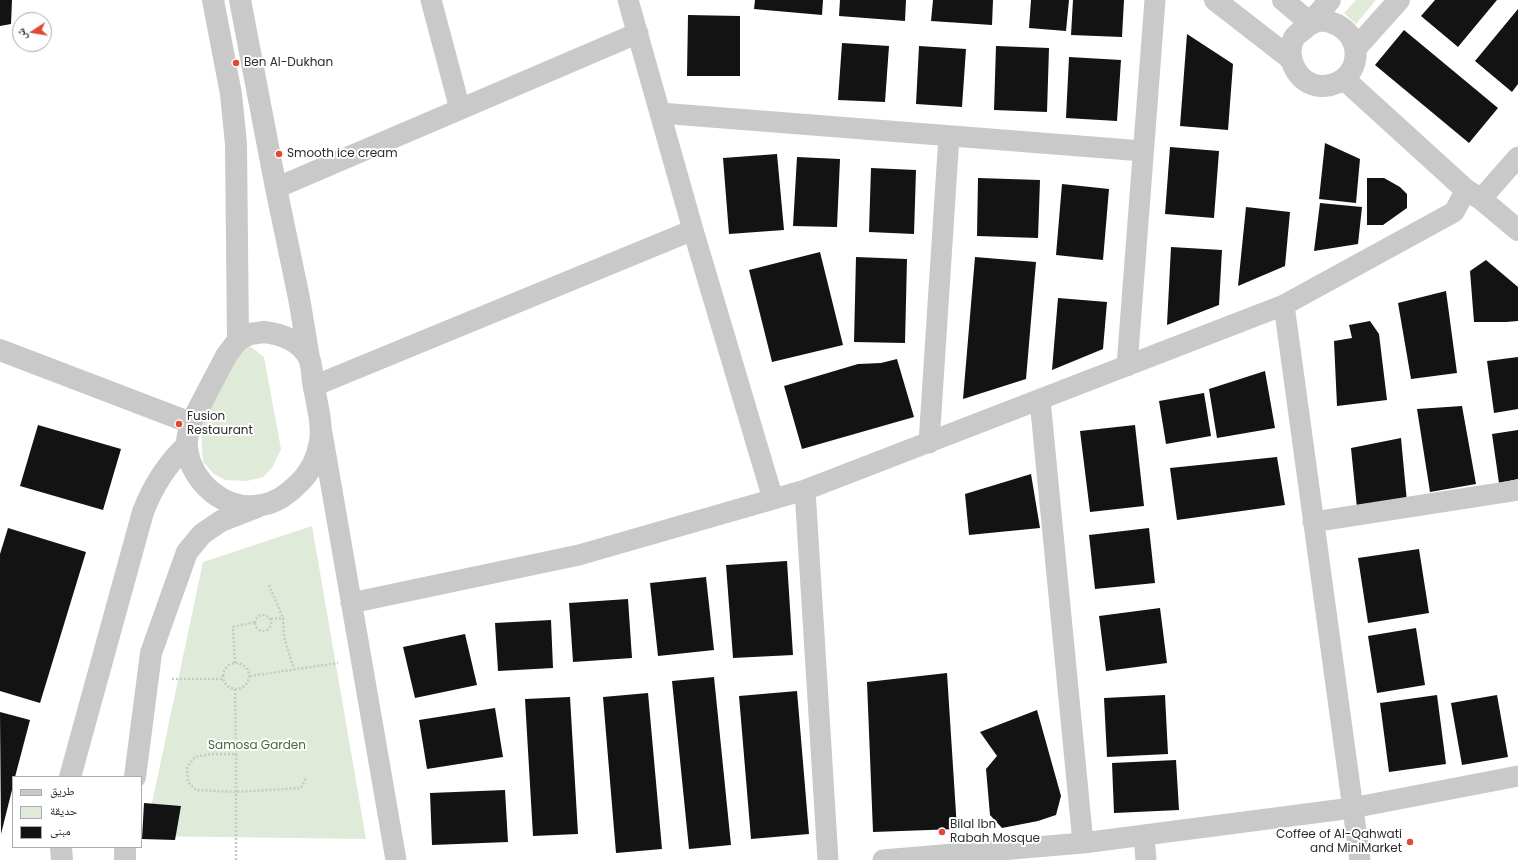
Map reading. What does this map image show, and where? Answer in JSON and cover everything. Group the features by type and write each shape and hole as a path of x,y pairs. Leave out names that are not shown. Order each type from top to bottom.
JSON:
{"street":[{"path":"213,0 231,94 236,144 238,340"},
{"path":"240,0 299,298 396,860"},
{"path":"431,0 460,109"},
{"path":"628,0 693,230 773,499"},
{"path":"1127,366 1155,0"},
{"path":"1215,0 1291,59"},
{"path":"1283,0 1310,23 1330,21 1346,32 1356,48"},
{"path":"1330,0 1310,23 1294,38 1291,48 1291,59 1295,69 1302,78 1312,84 1323,86 1344,79 1354,66 1356,48 1399,0"},
{"path":"276,188 638,34"},
{"path":"1344,79 1473,194 1518,230"},
{"path":"660,113 1143,151"},
{"path":"929,443 949,136"},
{"path":"351,603 579,555 805,490 929,443 1284,305 1454,212 1473,194 1518,157"},
{"path":"314,386 693,230"},
{"path":"1284,305 1360,860"},
{"path":"262,505 249,506 237,504 215,494 199,479 189,458 186,446 188,433 226,356 238,340 250,334 264,332 278,334 296,343 309,358"},
{"path":"0,350 192,423"},
{"path":"1040,400 1083,843"},
{"path":"135,776 151,653 187,552 202,534 221,521 282,497 304,479 312,467 317,455 321,428"},
{"path":"70,776 143,512 156,482 175,457 186,446"},
{"path":"805,490 828,860"},
{"path":"1313,522 1518,490"},
{"path":"883,860 1083,843 1352,808 1518,776"},
{"path":"1144,835 1146,860"},
{"path":"62,848 62,860"},
{"path":"125,860 126,848"}],"path":[{"path":"269,585 283,618 284,637 294,669"},
{"path":"262,614 267,615 271,620 271,625 266,631 258,630 255,622 257,617 262,614"},
{"path":"271,620 283,618"},
{"path":"235,663 233,628 255,622"},
{"path":"250,676 361,660"},
{"path":"235,663 239,663 247,667 250,676 244,687 235,689 228,686 223,679 224,670 227,666 235,663"},
{"path":"148,680 223,679"},
{"path":"235,689 236,860"},
{"path":"236,754 211,754 195,758 187,767 188,782 196,790 236,792 301,788 306,778"}],"green space":[{"path":"1356,0 1376,0 1356,24 1344,13"},
{"path":"239,346 251,347 264,357 281,449 272,468 263,477 247,481 225,480 214,474 203,462 201,428"},
{"name":"Samosa Garden","path":"312,526 366,839 145,836 203,562"}],"building":[{"path":"0,0 12,0 11,24 0,26"},
{"path":"755,0 823,0 822,15 754,9"},
{"path":"840,0 906,0 905,21 839,16"},
{"path":"933,0 993,0 992,25 931,21"},
{"path":"1031,0 1069,0 1066,31 1029,28"},
{"path":"1073,0 1124,0 1122,37 1071,35"},
{"path":"1435,0 1497,0 1458,47 1421,16"},
{"path":"1518,9 1518,84 1512,92 1475,61"},
{"path":"688,15 740,16 740,76 687,76"},
{"path":"1404,30 1498,108 1469,143 1375,65"},
{"path":"1187,34 1233,64 1228,130 1180,126"},
{"path":"842,43 889,46 885,102 838,100"},
{"path":"919,46 966,49 962,107 916,104"},
{"path":"996,46 1049,48 1047,112 994,110"},
{"path":"1069,57 1121,60 1117,121 1066,118"},
{"path":"1325,143 1360,159 1356,203 1319,199"},
{"path":"1170,147 1219,151 1214,218 1165,214"},
{"path":"777,154 784,230 729,234 723,158"},
{"path":"797,157 840,159 837,227 793,226"},
{"path":"871,168 916,170 914,234 869,232"},
{"path":"978,178 1040,180 1038,238 977,236"},
{"path":"1367,178 1384,178 1400,187 1407,194 1407,208 1383,225 1367,225"},
{"path":"1062,184 1109,189 1103,260 1056,255"},
{"path":"1320,203 1362,207 1358,244 1314,251"},
{"path":"1246,207 1290,212 1285,266 1238,286"},
{"path":"1171,247 1222,250 1219,305 1167,325"},
{"path":"820,252 843,345 772,362 749,270"},
{"path":"856,257 907,259 905,343 854,342"},
{"path":"975,257 1036,262 1026,379 963,399"},
{"path":"1486,260 1518,287 1518,321 1474,322 1470,271"},
{"path":"1446,291 1457,373 1411,379 1398,303"},
{"path":"1058,298 1107,302 1103,349 1052,370"},
{"path":"1370,321 1379,334 1387,400 1337,406 1334,341 1352,338 1349,325"},
{"path":"1518,357 1518,409 1494,413 1487,361"},
{"path":"897,359 914,417 802,449 784,386 858,364 881,363"},
{"path":"1265,371 1275,428 1217,438 1209,389"},
{"path":"1204,393 1211,436 1166,444 1159,401"},
{"path":"1462,406 1476,484 1430,492 1417,409"},
{"path":"38,425 121,449 103,510 20,486"},
{"path":"1135,425 1144,506 1090,512 1080,431"},
{"path":"1518,430 1518,479 1499,483 1492,434"},
{"path":"1401,438 1407,502 1357,508 1351,448"},
{"path":"1277,457 1285,505 1177,520 1170,468"},
{"path":"1031,474 1040,528 969,535 965,494"},
{"path":"8,528 86,552 40,703 0,691 0,554"},
{"path":"1149,528 1155,583 1095,589 1089,535"},
{"path":"1419,549 1429,613 1368,623 1358,558"},
{"path":"787,561 793,655 733,658 726,565"},
{"path":"706,577 714,650 658,656 650,583"},
{"path":"628,599 632,658 573,662 569,603"},
{"path":"1160,608 1167,663 1106,671 1099,616"},
{"path":"551,620 553,668 498,671 495,623"},
{"path":"1416,628 1425,685 1377,693 1368,636"},
{"path":"465,634 477,685 415,698 403,647"},
{"path":"947,673 957,829 873,832 867,682"},
{"path":"714,677 731,845 689,849 672,681"},
{"path":"797,691 809,834 751,839 739,696"},
{"path":"648,693 662,849 616,853 603,697"},
{"path":"1165,695 1168,754 1107,757 1104,698"},
{"path":"1437,695 1446,764 1389,772 1380,703"},
{"path":"1497,695 1508,757 1462,765 1451,703"},
{"path":"570,697 578,834 533,836 525,699"},
{"path":"495,708 503,757 427,769 419,720"},
{"path":"1037,710 1061,796 1056,815 1038,821 1002,828 990,815 986,769 997,756 980,732"},
{"path":"0,712 30,720 15,776 12,776 12,790 1,834"},
{"path":"1176,760 1179,810 1114,813 1112,763"},
{"path":"505,790 508,842 432,845 430,793"},
{"path":"144,803 181,806 175,840 142,839"}],"place":[{"name":"Ben Al-Dukhan","path":"236,63"},
{"name":"Smooth ice cream","path":"279,154"},
{"name":"Fusion Restaurant","path":"179,424"},
{"name":"Bilal Ibn Rabah Mosque","path":"942,832"},
{"name":"Coffee of Al-Qahwati and MiniMarket","path":"1410,842"}]}
